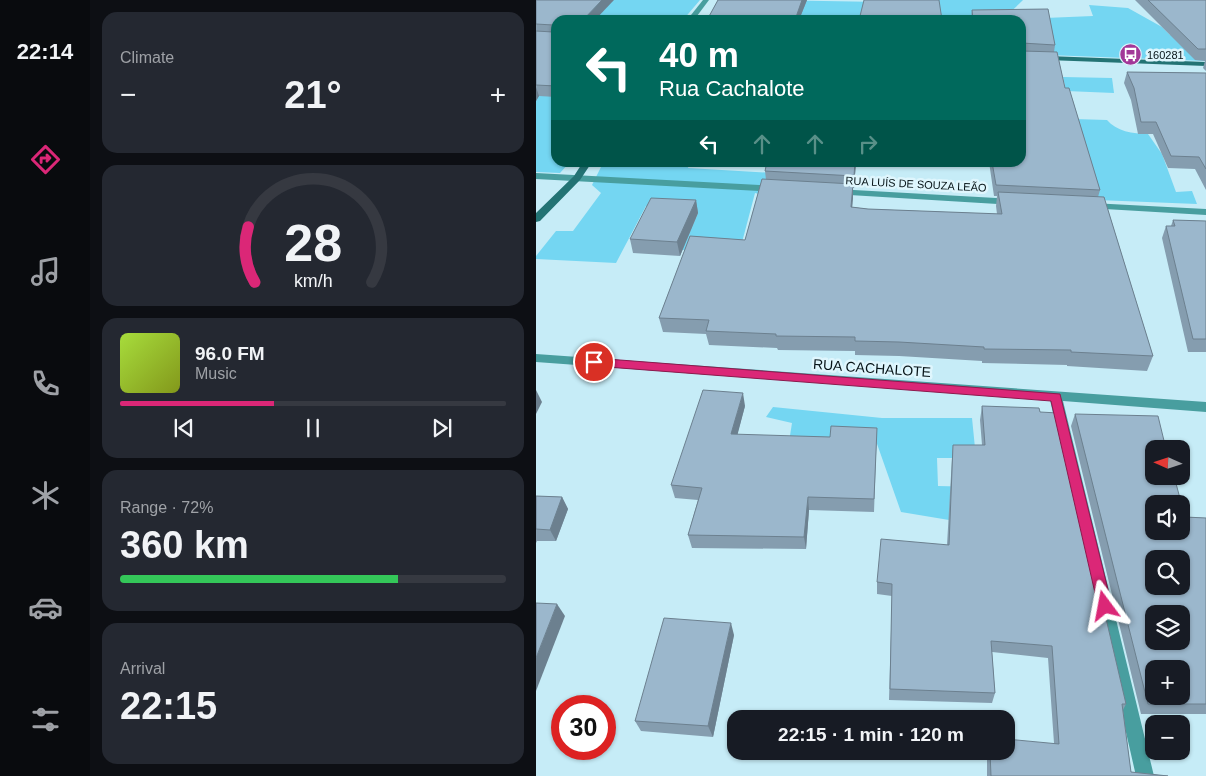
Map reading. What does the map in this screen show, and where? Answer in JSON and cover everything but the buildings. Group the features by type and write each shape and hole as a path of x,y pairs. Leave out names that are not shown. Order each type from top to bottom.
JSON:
{"main road":[{"path":"1026,57 1206,64"},
{"path":"536,220 577,178 585,167"}],"street":[{"path":"694,15 706,0"},
{"path":"536,176 787,190"},
{"name":"RUA LUÍS DE SOUZA LEÃO","path":"827,192 1026,202"},
{"path":"1076,205 1206,212"},
{"name":"RUA CACHALOTE","path":"536,358 1206,408"},
{"path":"1056,397 1145,776"}],"shaded area":[{"path":"536,0 700,0 687,15 551,15"},
{"path":"766,0 881,2 898,15 791,15"},
{"path":"937,0 1023,0 1005,15 928,15 911,12"},
{"path":"1089,5 1128,8 1162,27 1170,35 1206,36 1206,61 1048,55 1045,18 1093,16"},
{"path":"536,43 551,44 551,167 565,167 560,173 536,172"},
{"path":"1063,77 1112,78 1114,93 1066,91"},
{"path":"1074,119 1107,120 1115,127 1125,131 1148,134 1162,154 1176,192 1192,191 1197,204 1097,200"},
{"path":"601,167 688,167 807,175 794,204 755,193 740,250 682,250 698,213 646,206 616,263 536,259 536,256 556,231 573,231 601,193 592,185"},
{"path":"773,407 882,418 972,418 976,458 937,458 938,486 979,487 981,523 901,512 876,441 789,442 792,423 766,417"}],"place":[{"name":"160281","path":"1131,55"}],"route":[{"path":"594,362 1056,397 1105,606"}]}
